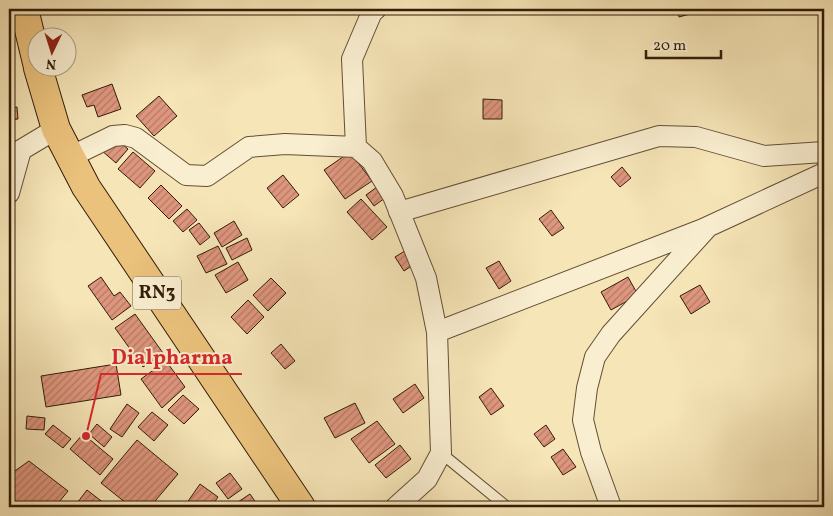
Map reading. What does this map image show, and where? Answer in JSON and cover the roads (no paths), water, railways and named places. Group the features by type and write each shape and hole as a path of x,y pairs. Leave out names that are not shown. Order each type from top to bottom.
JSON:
{"highway":[{"name":"RN3","path":"24,9 29,28"},
{"name":"RN3","path":"41,78 56,130 86,187 301,507"}],"street":[{"path":"356,147 352,58 372,12 376,9"},
{"path":"9,193 15,149 56,130"},
{"path":"70,157 113,136 125,135 136,138 186,175 207,176 249,147 285,144 356,147 372,161 393,196 426,278 437,332 441,453 427,479 396,507"},
{"path":"400,212 659,136 696,137 764,156 824,152"},
{"path":"437,332 709,226 824,173"},
{"path":"611,507 591,452 583,420 587,388 595,357 611,334 709,226"}],"lane":[{"path":"441,453 507,507"}],"place":[{"name":"Dialpharma","path":"86,436"}]}
